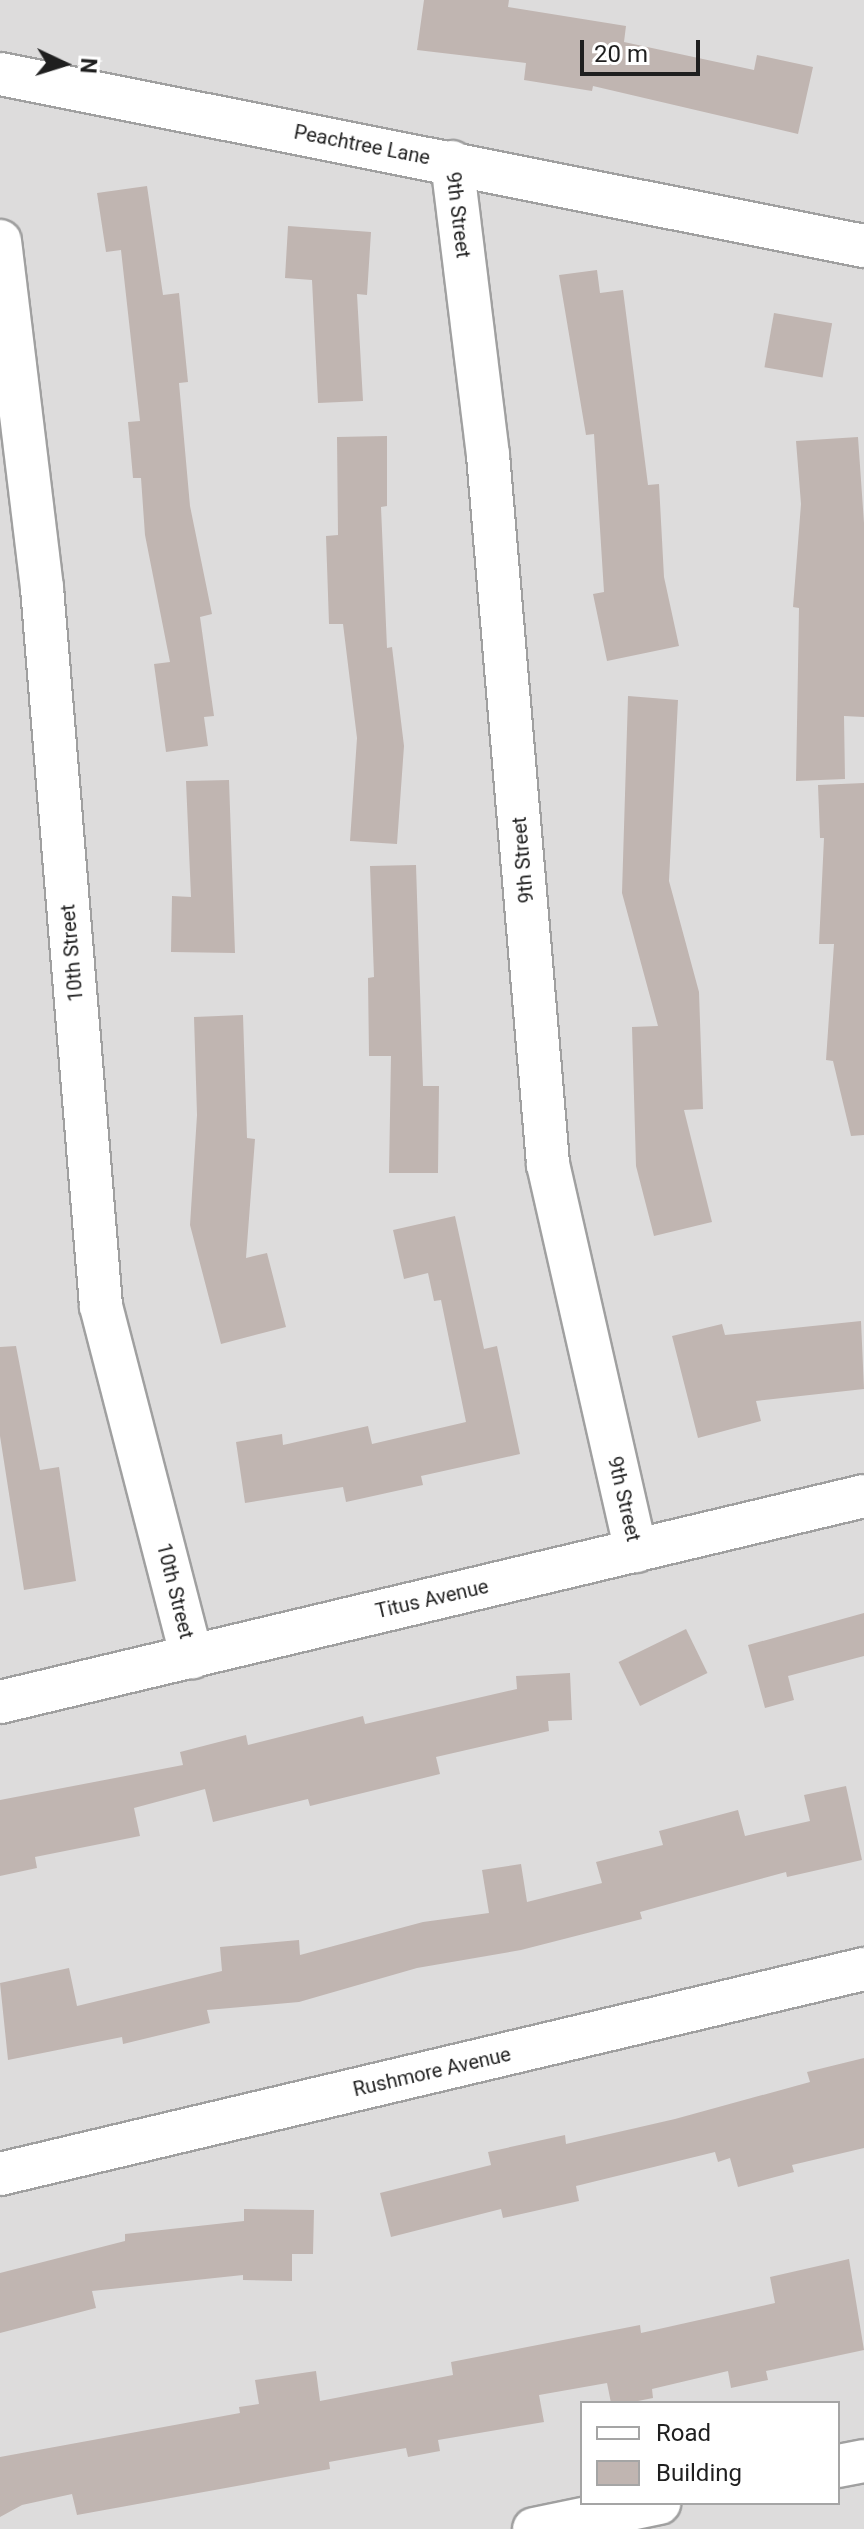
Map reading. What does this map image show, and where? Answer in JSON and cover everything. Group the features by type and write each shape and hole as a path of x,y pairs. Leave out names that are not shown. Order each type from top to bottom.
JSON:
{"street":[{"name":"Peachtree Lane","path":"0,74 864,246"},
{"name":"9th Street","path":"452,162 488,455 548,1164 636,1551"},
{"name":"10th Street","path":"0,241 42,588 101,1306 192,1657"},
{"name":"Titus Avenue","path":"0,1702 864,1496"},
{"name":"Rushmore Avenue","path":"0,2174 864,1969"},
{"path":"840,2466 864,2461"},
{"path":"534,2529 649,2505"}],"shaded area":[{"path":"0,0 864,0 864,2529 0,2529"}],"building":[{"path":"424,0 509,0 508,7 626,26 624,42 754,70 757,55 813,67 798,134 593,86 592,91 524,80 526,63 417,50"},
{"path":"147,186 163,295 179,293 188,382 179,383 190,506 212,614 200,617 214,716 204,717 208,746 166,752 154,664 170,662 145,535 141,478 133,478 128,422 140,421 121,250 106,252 97,193"},
{"path":"288,226 371,232 367,295 357,294 363,401 318,403 312,280 285,278"},
{"path":"597,270 600,293 623,290 648,485 659,484 664,577 679,646 607,661 593,594 604,592 594,434 586,435 559,275"},
{"path":"774,313 832,323 823,377 764,367"},
{"path":"387,436 387,506 381,507 387,648 392,647 404,746 397,844 350,841 357,738 343,624 329,624 326,536 338,535 337,437"},
{"path":"858,437 864,523 864,717 844,716 845,779 796,781 799,608 793,607 801,504 796,441"},
{"path":"628,696 678,700 669,881 699,992 703,1109 684,1110 712,1222 654,1236 636,1166 632,1027 658,1026 622,893"},
{"path":"229,780 235,953 171,952 172,896 191,897 186,781"},
{"path":"864,783 864,1135 851,1136 833,1061 826,1060 834,944 819,944 824,838 820,838 818,785"},
{"path":"416,865 423,1086 439,1086 438,1173 389,1173 391,1056 369,1056 368,978 374,977 370,866"},
{"path":"243,1015 247,1138 255,1139 246,1258 267,1253 286,1327 221,1344 190,1225 197,1115 194,1017"},
{"path":"455,1216 484,1349 497,1346 520,1454 421,1476 423,1485 346,1502 343,1487 245,1503 236,1442 282,1434 283,1445 368,1426 372,1444 466,1422 441,1300 434,1301 428,1273 404,1279 393,1230"},
{"path":"861,1321 864,1389 756,1401 761,1421 698,1438 672,1336 722,1324 725,1335"},
{"path":"16,1346 40,1470 59,1467 76,1581 24,1590 0,1436 0,1347"},
{"path":"864,1613 864,1656 788,1676 794,1700 765,1708 748,1645"},
{"path":"686,1629 707,1673 640,1706 619,1662"},
{"path":"570,1673 572,1720 548,1721 549,1731 436,1757 440,1774 310,1806 308,1799 213,1822 205,1789 134,1808 140,1836 35,1857 37,1868 0,1876 0,1800 183,1765 180,1752 246,1735 248,1745 363,1716 365,1724 517,1689 516,1676"},
{"path":"846,1786 862,1860 787,1877 786,1872 640,1912 642,1919 521,1950 417,1968 299,2002 207,2010 210,2023 123,2044 122,2037 8,2060 0,1983 69,1968 77,2006 222,1971 220,1947 299,1940 300,1955 423,1922 489,1913 482,1870 521,1864 527,1902 602,1883 596,1862 663,1845 659,1831 738,1810 745,1836 810,1821 804,1795"},
{"path":"864,2058 864,2148 792,2165 794,2172 738,2187 730,2158 718,2162 715,2152 576,2186 579,2201 503,2218 501,2209 391,2237 380,2193 491,2165 488,2152 565,2135 566,2144 675,2119 810,2082 807,2072"},
{"path":"244,2209 314,2210 313,2254 292,2254 292,2281 243,2280 243,2275 92,2291 96,2308 0,2333 0,2273 125,2241 125,2234 244,2221"},
{"path":"849,2259 864,2350 766,2371 768,2380 731,2388 728,2371 652,2389 653,2398 638,2401 611,2401 607,2383 539,2395 544,2422 438,2440 440,2451 408,2457 406,2448 329,2462 330,2469 77,2515 72,2494 22,2505 0,2517 0,2457 240,2413 239,2407 259,2404 255,2380 316,2371 320,2401 453,2375 451,2362 640,2325 641,2333 775,2303 770,2277"}]}
